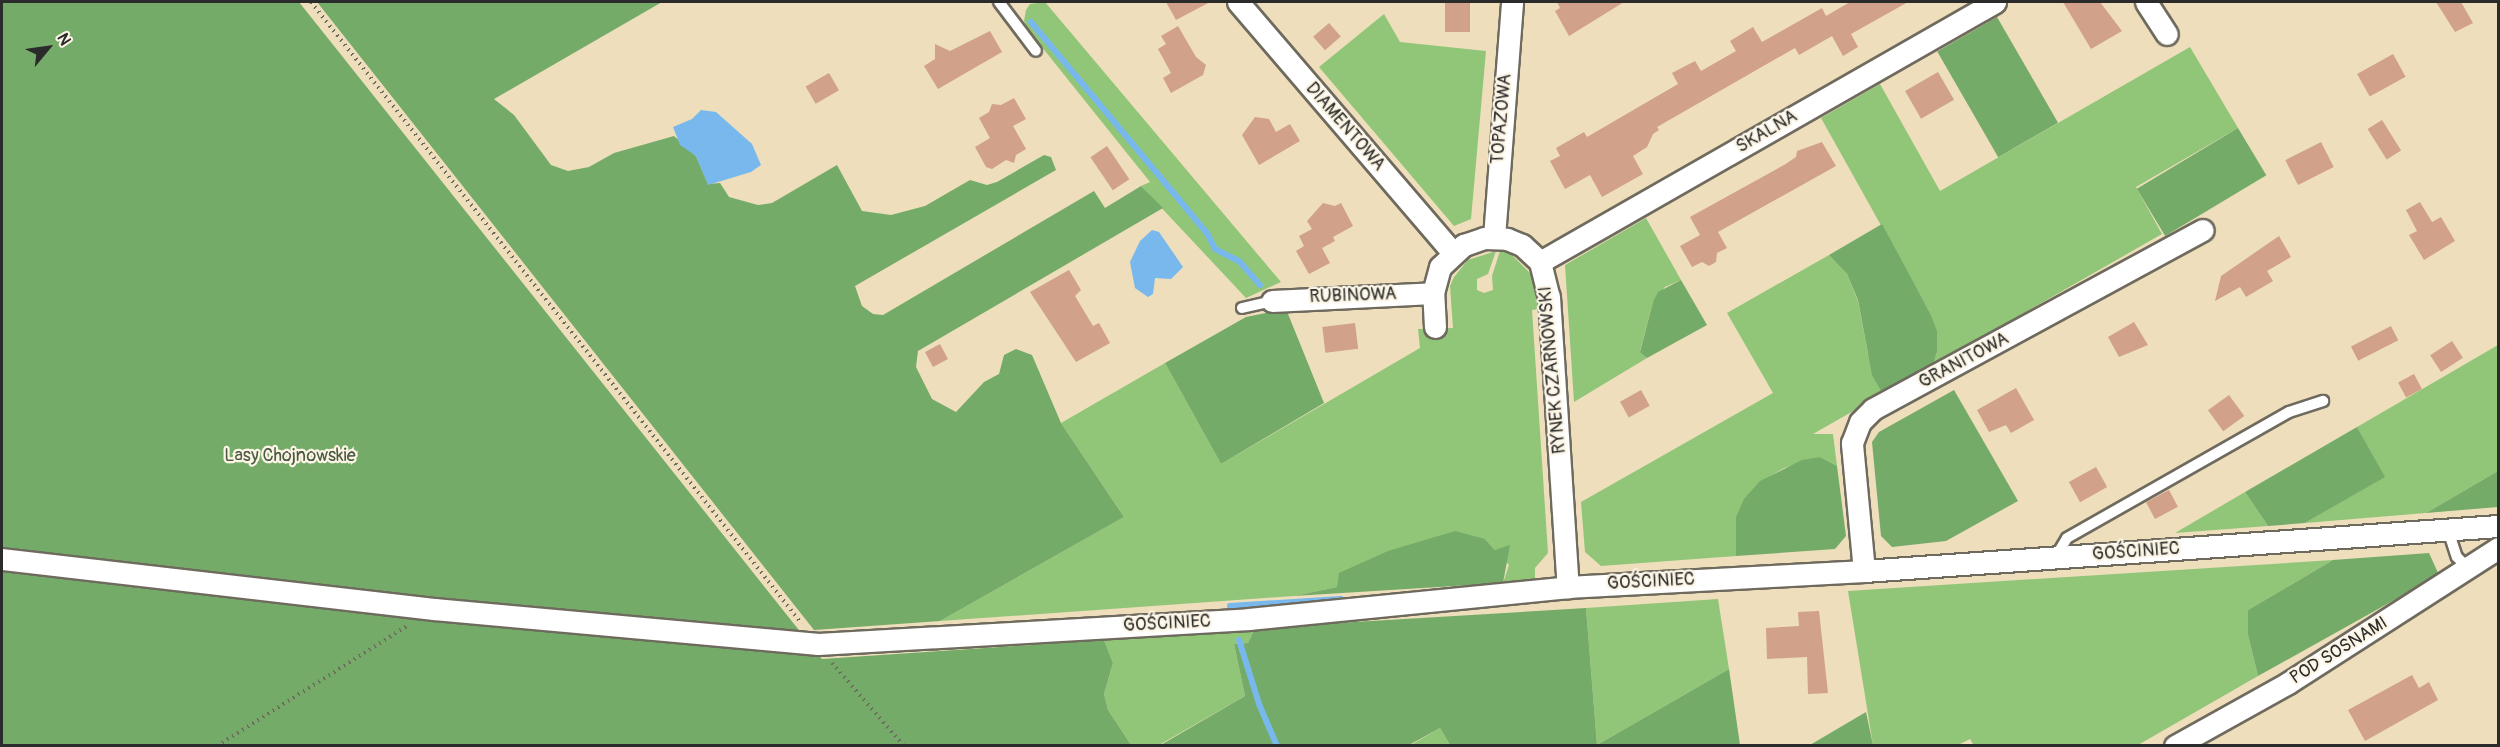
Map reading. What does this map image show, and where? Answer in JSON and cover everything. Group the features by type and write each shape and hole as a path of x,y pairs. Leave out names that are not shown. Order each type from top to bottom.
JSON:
{"street":[{"name":"DIAMENTOWA","path":"1238,2 1453,253"},
{"name":"TOPAZOWA","path":"1494,237 1512,2"},
{"name":"SKALNA","path":"1540,262 1995,2"},
{"path":"2146,2 2167,34"},
{"name":"GRANITOWA","path":"1864,571 1852,443 1860,422 1873,409 2203,230"},
{"path":"1435,327 1434,293 1440,267 1453,253 1473,240 1494,237"},
{"name":"RYNEK CZARNOWSKI","path":"1494,237 1522,245 1540,262 1549,297 1568,586"},
{"name":"RUBINOWA","path":"1272,301 1434,293"},
{"name":"GOŚCINIEC","path":"2,559 434,609 811,643 1249,619 1568,586 1864,571 2499,526"},
{"name":"POD SOSNAMI","path":"2175,746 2288,683 2499,548"}],"lane":[{"path":"1002,2 1036,51"},
{"path":"1242,308 1272,301"},
{"path":"2055,558 2067,538 2289,412 2322,401"},
{"path":"2448,530 2457,557 2469,569"}],"path":[{"path":"310,2 811,643 904,746"},
{"path":"217,746 434,609"}],"green space":[{"name":"Lasy Chojnowskie","path":"2,2 299,2 822,659 1104,640 1113,663 1104,694 1108,710 1131,745 2,745"},
{"path":"317,2 662,2 494,99 514,115 551,165 568,171 589,167 614,153 674,136 696,156 708,184 720,183 729,197 758,205 772,203 837,165 862,211 891,215 925,206 970,180 987,185 997,182 1044,155 1051,157 1056,170 855,286 862,306 873,314 883,315 1094,191 1105,208 1141,186 1163,208 918,351 916,367 932,399 956,412 984,382 999,374 1004,355 1016,349 1032,355 1061,423 1124,517 940,621 814,630"},
{"path":"1045,2 1281,282 1246,298 1141,186 1150,182 1029,31 1024,21 1026,10 1030,4"},
{"path":"1384,14 1400,42 1486,51 1471,219 1454,226 1319,67"},
{"path":"1997,17 2058,123 1998,157 1937,52"},
{"path":"2190,47 2238,128 2136,187 2162,234 1933,365 1937,352 1930,313 1821,118 1880,84 1940,191"},
{"path":"2238,128 2266,175 2165,236 2137,189"},
{"path":"1646,218 1681,280 1665,287 1653,302 1640,351 1647,358 1574,402 1565,265"},
{"path":"1882,224 1930,313 1937,331 1937,352 1933,365 1883,394 1872,375 1858,300 1847,274 1829,255"},
{"path":"1496,251 1488,274 1477,279 1477,290 1484,293 1493,290 1492,276 1500,251 1510,253 1533,276 1539,309 1532,310 1548,553 1535,568 1535,580 1503,583 1509,565 1485,539 1337,587 1294,596 940,621 1124,517 1061,423 1165,363 1221,464 1420,348 1418,329 1453,328 1450,286 1454,277 1468,260"},
{"path":"1829,255 1847,274 1858,301 1868,354 1883,394 1813,434 1833,434 1837,466 1820,457 1784,468 1760,482 1736,517 1736,556 1601,566 1585,552 1581,502 1773,393 1727,313"},
{"path":"1681,280 1707,325 1647,358 1640,352 1653,302 1658,292"},
{"path":"1286,309 1324,403 1221,464 1165,363 1246,317"},
{"path":"2498,345 2498,471 2426,513 2305,523 2384,477 2357,427"},
{"path":"1954,390 2018,501 1946,541 1892,547 1881,536 1872,442 1879,432"},
{"path":"2357,427 2385,477 2305,523 2268,526 2245,492"},
{"path":"1820,457 1837,466 1846,536 1835,549 1736,556 1736,517 1744,499 1760,481 1802,460"},
{"path":"2498,471 2498,507 2426,513"},
{"path":"2245,492 2268,526 2175,533"},
{"path":"1455,531 1485,539 1495,550 1510,545 1503,583 1294,596 1337,587 1339,573 1388,551"},
{"path":"2429,553 2439,575 2258,676 2248,635 2248,610 2333,560"},
{"path":"2333,560 2248,610 2248,635 2258,676 2138,745 1974,746 1970,739 1958,745 1873,745 1848,591"},
{"path":"1718,599 1729,669 1597,745 1586,608"},
{"path":"1586,608 1597,745 1450,745 1440,728 1409,745 1159,746 1245,696 1234,644 1248,643 1255,628"},
{"path":"1255,628 1248,643 1234,644 1245,696 1159,745 1131,745 1108,710 1104,694 1113,663 1104,640"},
{"path":"1729,669 1740,745 1597,745"},
{"path":"1866,712 1873,745 1810,745"},
{"path":"1440,728 1450,745 1409,746"}],"water":[{"path":"701,110 716,112 752,144 761,165 751,172 708,185 696,156 680,145 673,127 692,119"},
{"path":"1152,230 1159,232 1183,267 1171,279 1155,278 1153,294 1148,297 1135,288 1130,262 1140,241"}],"building":[{"path":"1166,2 1210,2 1176,20"},
{"path":"1445,2 1470,2 1470,32 1445,32"},
{"path":"1557,2 1624,2 1569,36 1555,11 1560,8"},
{"path":"1850,2 1908,2 1851,34 1858,47 1843,56 1832,36 1799,55 1795,48 1657,127 1659,130 1653,134 1647,147 1633,156 1643,174 1602,197 1590,175 1565,189 1550,161 1560,156 1556,148 1584,132 1587,137 1678,84 1672,73 1695,61 1701,71 1736,51 1730,41 1753,27 1762,42 1822,8 1826,16"},
{"path":"2063,2 2100,2 2122,31 2091,49"},
{"path":"2436,2 2461,2 2473,23 2455,32"},
{"path":"1329,23 1341,37 1325,50 1313,37"},
{"path":"1178,26 1196,57 1206,65 1203,75 1171,93 1163,78 1171,73 1158,49 1166,44 1161,36"},
{"path":"990,31 1002,52 938,89 924,66 935,59 935,44 950,51"},
{"path":"2393,54 2406,77 2370,97 2357,74"},
{"path":"1938,72 1954,100 1921,119 1905,91"},
{"path":"829,73 839,90 816,104 806,86"},
{"path":"1014,98 1026,119 1013,126 1026,149 1016,155 1014,163 1006,160 992,169 986,167 975,147 990,138 979,118 989,112 992,104 1001,105"},
{"path":"1255,117 1269,119 1276,132 1290,124 1300,141 1259,165 1242,135"},
{"path":"2382,120 2401,151 2387,160 2368,129"},
{"path":"1822,142 1836,166 1718,232 1727,248 1717,253 1716,262 1709,266 1702,262 1692,267 1680,246 1700,235 1690,217 1784,165 1796,157 1797,151"},
{"path":"2321,142 2334,167 2298,185 2285,160"},
{"path":"1107,146 1129,179 1113,190 1090,157"},
{"path":"2420,202 2432,222 2441,217 2455,241 2424,260 2409,235 2417,231 2406,210"},
{"path":"1323,203 1335,206 1341,203 1353,226 1333,237 1335,241 1322,248 1330,263 1309,274 1296,251 1304,246 1299,236 1312,229 1307,221"},
{"path":"2279,236 2291,257 2267,271 2273,281 2246,297 2240,287 2215,301 2221,276"},
{"path":"1069,270 1081,290 1075,296 1093,326 1099,323 1110,343 1076,362 1030,292"},
{"path":"2134,322 2148,345 2119,357 2108,337"},
{"path":"1355,323 1358,349 1325,353 1322,327"},
{"path":"2391,326 2398,340 2358,361 2351,346"},
{"path":"2452,341 2463,358 2441,372 2430,355"},
{"path":"940,344 948,359 933,367 925,352"},
{"path":"2414,374 2422,389 2406,397 2398,382"},
{"path":"2016,388 2034,420 2011,433 2006,425 1989,432 1977,410"},
{"path":"1641,390 1650,406 1629,417 1620,402"},
{"path":"2229,395 2244,416 2223,431 2208,410"},
{"path":"2096,467 2107,487 2080,502 2069,482"},
{"path":"2169,490 2178,507 2155,519 2146,502"},
{"path":"1819,611 1828,693 1808,694 1807,657 1767,659 1766,628 1799,626 1798,612"},
{"path":"2412,675 2419,688 2429,682 2438,700 2365,741 2348,710"}],"waterway":[{"path":"1031,22 1207,233 1215,249 1239,261 1260,285"},
{"path":"1230,606 1341,599"},
{"path":"1239,640 1259,704 1277,746"}]}
